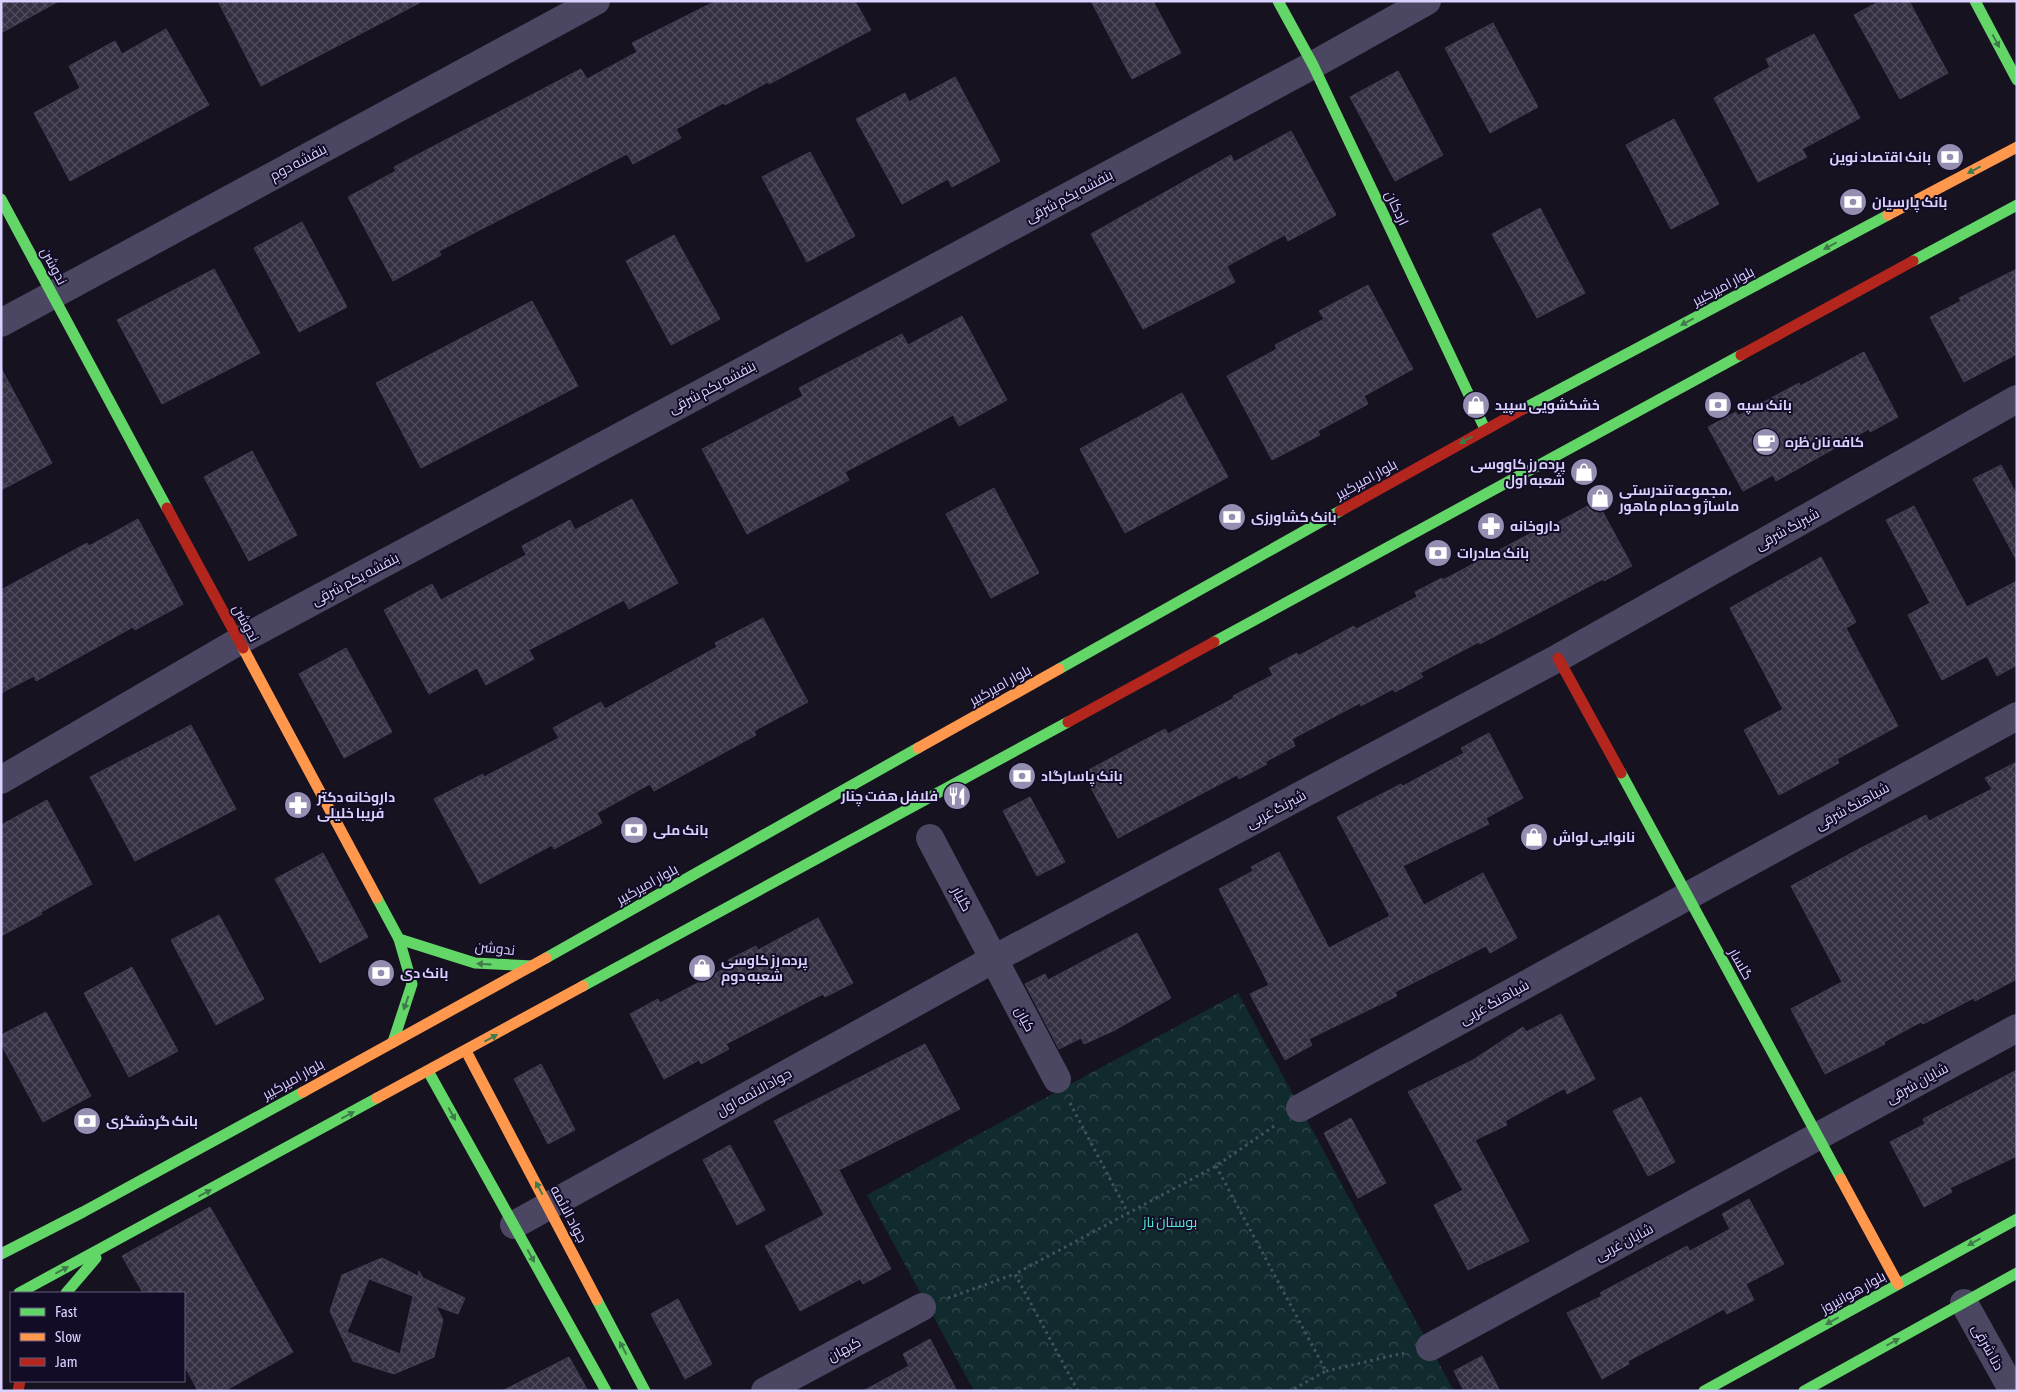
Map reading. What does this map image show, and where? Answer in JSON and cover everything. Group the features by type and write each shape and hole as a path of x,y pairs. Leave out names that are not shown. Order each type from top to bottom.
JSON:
{"main road":[{"name":"اردکان","path":"1278,1 1313,65 1485,429"},
{"path":"1974,1 2017,80"},
{"name":"بلوار امیرکبیر","path":"1,1254 83,1212 532,966 1485,429 2017,147"},
{"name":"ندوشن","path":"1,199 398,939 475,963 532,966"},
{"path":"21,1292 2017,205"},
{"name":"گلسار","path":"1558,658 1898,1284"},
{"path":"392,1042 412,984 398,939"},
{"name":"جواد الائمه","path":"466,1051 645,1391"},
{"path":"428,1072 606,1391"},
{"path":"12,1236 83,1212"},
{"name":"بلوار هوانیروز","path":"1704,1391 2017,1219"},
{"path":"67,1292 105,1247"},
{"path":"1804,1391 2017,1273"}],"street":[{"name":"بنفشه دوم","path":"1,323 596,1"},
{"name":"بنفشه یکم شرقی","path":"1,780 239,641 1313,65 1427,1"},
{"name":"شبرنگ شرقی","path":"1558,658 2017,399"},
{"name":"شبرنگ غربی","path":"994,960 1558,658"},
{"name":"شباهنگ شرقی","path":"1687,896 2017,716"},
{"name":"گلیار","path":"930,838 994,960"},
{"name":"شباهنگ غربی","path":"1300,1108 1687,896"},
{"name":"کیان","path":"994,960 1057,1079"},
{"name":"جوادالائمه اول","path":"514,1225 994,960"},
{"name":"شایان شرقی","path":"1818,1137 2017,1028"},
{"name":"شایان غربی","path":"1430,1347 1818,1137"},
{"name":"دنا شرقی","path":"1964,1303 2013,1391"},
{"name":"کیهان","path":"765,1391 922,1307"}],"path":[{"path":"1057,1079 1128,1214"},
{"path":"922,1307 1015,1274 1216,1166 1300,1108"},
{"path":"1216,1166 1326,1371"},
{"path":"1015,1274 1078,1391"},
{"path":"1290,1391 1326,1371 1430,1347"}],"green space":[{"name":"بوستان ناز","path":"1238,993 1454,1391 974,1391 867,1195"}],"building":[{"path":"1,1 59,1 1,33"},
{"path":"218,1 423,1 261,86"},
{"path":"716,1 855,1 871,30 769,84 768,82 725,105 723,103 676,129 681,138 633,164 627,154 439,251 441,255 393,281 348,197 396,171 394,167 581,69 587,79 637,52 632,43"},
{"path":"1091,1 1153,1 1181,53 1132,79"},
{"path":"1880,1 1909,1 1948,73 1900,99 1854,15"},
{"path":"1493,23 1538,107 1490,133 1445,48"},
{"path":"166,29 209,105 70,181 34,113 80,88 69,66 115,41 122,54"},
{"path":"1814,34 1860,118 1802,149 1807,157 1758,182 1714,98 1770,67 1766,59"},
{"path":"1398,71 1443,155 1395,181 1350,97"},
{"path":"955,77 1000,161 952,187 948,179 902,204 856,119 905,93 909,102"},
{"path":"1674,119 1719,204 1671,229 1626,145"},
{"path":"1291,131 1336,215 1288,241 1285,235 1227,266 1235,282 1143,329 1091,234 1231,155 1234,162"},
{"path":"810,152 855,236 807,262 762,177"},
{"path":"1540,208 1585,293 1537,318 1492,234"},
{"path":"302,222 347,307 299,332 254,248"},
{"path":"674,235 720,319 671,345 626,261"},
{"path":"214,269 260,353 162,404 117,320"},
{"path":"2017,269 2017,354 1964,382 1930,317 1961,301 1959,298"},
{"path":"1368,285 1413,369 1364,396 1368,404 1318,431 1320,435 1272,460 1227,376 1277,349 1275,345 1324,319 1319,311"},
{"path":"532,301 578,386 421,468 376,383"},
{"path":"962,316 1007,400 959,426 953,415 845,472 849,480 747,534 702,449 803,396 799,388 902,334 908,345"},
{"path":"1864,352 1898,417 1870,432 1869,429 1776,481 1773,475 1743,491 1708,427 1736,412 1738,416 1799,383 1800,386"},
{"path":"1,368 52,463 1,490"},
{"path":"1182,393 1228,477 1125,533 1080,449"},
{"path":"252,451 297,535 249,561 204,477"},
{"path":"2001,465 2017,495 2017,561 1973,479"},
{"path":"994,488 1039,573 991,598 946,514"},
{"path":"632,499 678,583 629,609 624,600 529,650 534,659 486,685 477,668 429,694 384,610 432,584 441,600 526,555 522,546 570,520 575,530"},
{"path":"1597,501 1632,566 1420,673 1423,677 1395,692 1393,689 1361,706 1360,703 1292,739 1295,746 1265,762 1267,764 1239,779 1237,775 1118,838 1083,773 1165,729 1168,734 1234,698 1233,696 1273,675 1269,668 1297,653 1298,656 1354,626 1356,629 1417,597 1415,592 1442,578 1443,580 1537,530 1538,533"},
{"path":"1914,506 1967,607 2017,581 2017,665 1997,676 1987,656 1942,680 1908,615 1930,603 1886,520"},
{"path":"138,519 183,604 135,630 133,627 36,681 34,676 1,693 1,590 87,543 89,546"},
{"path":"1821,557 1856,622 1846,628 1898,726 1837,759 1839,763 1779,795 1744,730 1783,709 1730,608"},
{"path":"763,618 808,702 754,731 756,735 654,791 650,784 597,813 602,823 554,849 552,845 480,884 434,799 483,774 484,777 559,738 553,728 601,702 605,709 717,647 715,643"},
{"path":"346,648 392,732 344,758 299,674"},
{"path":"191,725 236,809 135,861 90,777"},
{"path":"1489,733 1523,798 1486,818 1489,824 1403,866 1424,905 1483,873 1517,938 1490,953 1486,946 1395,992 1397,996 1309,1039 1312,1045 1285,1060 1250,994 1269,985 1219,889 1253,871 1251,867 1279,852 1329,948 1390,916 1337,817 1401,784 1403,786 1464,753 1461,748"},
{"path":"2017,762 2017,979 1975,1001 1974,998 1923,1024 1921,1022 1884,1042 1885,1044 1825,1074 1791,1009 1842,982 1791,886 1926,815 1929,821 1992,789 1985,778"},
{"path":"1030,797 1065,862 1037,876 1003,811"},
{"path":"47,800 92,884 1,936 1,825"},
{"path":"323,853 368,937 320,963 275,879"},
{"path":"219,915 264,999 216,1025 171,940"},
{"path":"818,918 853,983 825,997 823,994 726,1044 729,1049 701,1064 699,1060 664,1079 630,1014 658,999 660,1003 731,965 728,960 756,946 758,950"},
{"path":"1137,933 1171,998 1115,1030 1084,1044 1081,1038 1059,1049 1025,984 1045,974 1048,980"},
{"path":"132,967 178,1051 129,1077 84,993"},
{"path":"46,1012 91,1096 43,1122 1,1044 1,1035"},
{"path":"1561,1014 1595,1079 1567,1094 1565,1088 1505,1121 1507,1125 1475,1140 1529,1241 1468,1270 1434,1205 1463,1190 1408,1092 1473,1060 1523,1027 1526,1032"},
{"path":"925,1044 960,1109 839,1170 891,1269 863,1284 860,1279 800,1311 765,1246 824,1215 774,1121"},
{"path":"541,1064 575,1130 548,1144 514,1079"},
{"path":"2017,1070 2017,1156 1950,1188 1952,1192 1924,1207 1890,1142 1925,1124 1923,1119"},
{"path":"1641,1097 1675,1162 1648,1176 1613,1111"},
{"path":"1351,1118 1386,1183 1358,1198 1324,1133"},
{"path":"730,1145 765,1210 737,1225 703,1160"},
{"path":"1749,1199 1784,1264 1746,1284 1754,1300 1727,1314 1724,1309 1628,1361 1629,1364 1602,1379 1567,1313 1602,1296 1600,1293 1687,1246 1690,1251 1730,1229 1722,1214"},
{"path":"210,1207 293,1352 225,1391 198,1391 185,1367 185,1292 142,1292 122,1256"},
{"path":"382,1258 418,1276 419,1271 423,1278 465,1298 458,1314 436,1306 443,1320 434,1357 394,1374 353,1361 330,1311 342,1275","holes":["369,1279 413,1296 400,1354 347,1332"]},
{"path":"678,1299 712,1364 685,1379 651,1314"},
{"path":"930,1339 957,1391 863,1391 909,1366 903,1354"},
{"path":"1482,1356 1500,1391 1464,1391 1454,1371"},
{"path":"569,1357 588,1391 502,1391"}],"traffic: fast":[{"path":"1278,1 1313,65 1485,429"},
{"path":"1975,1 2017,80"},
{"path":"1,199 167,508"},
{"path":"1913,261 2017,205"},
{"path":"1523,409 1888,215"},
{"path":"1214,642 1741,355"},
{"path":"1059,669 1340,511"},
{"path":"583,986 1068,722"},
{"path":"546,958 918,748"},
{"path":"1621,773 1841,1179"},
{"path":"377,898 399,939 412,984 393,1042"},
{"path":"399,939 475,963 532,966"},
{"path":"428,1071 606,1391"},
{"path":"1,1254 83,1212 303,1092"},
{"path":"21,1292 377,1098"},
{"path":"1704,1391 2017,1219"},
{"path":"67,1292 96,1258"},
{"path":"1804,1391 2017,1273"},
{"path":"597,1300 645,1391"}],"traffic: slow":[{"path":"1888,215 2017,147"},
{"path":"243,648 377,898"},
{"path":"918,748 1059,669"},
{"path":"303,1092 546,958"},
{"path":"377,1098 583,986"},
{"path":"466,1051 597,1300"},
{"path":"1841,1179 1898,1284"}],"traffic: jam":[{"path":"1741,355 1913,261"},
{"path":"1340,511 1523,409"},
{"path":"167,508 243,648"},
{"path":"1068,722 1214,642"},
{"path":"1558,658 1621,773"},
{"path":"18,1391 20,1382"}],"place":[{"name":"بانک اقتصاد نوین","path":"1950,157"},
{"name":"بانک پارسیان","path":"1853,202"},
{"name":"خشکشویی سپید","path":"1476,405"},
{"name":"بانک سپه","path":"1718,405"},
{"name":"کافه نان طُره","path":"1766,442"},
{"name":"پرده رز کاووسی شعبه اول","path":"1584,472"},
{"name":"مجموعه تندرستی، ماساژ و حمام ماهور","path":"1600,498"},
{"name":"بانک کشاورزی","path":"1232,517"},
{"name":"داروخانه","path":"1491,526"},
{"name":"بانک صادرات","path":"1438,553"},
{"name":"بانک پاسارگاد","path":"1022,776"},
{"name":"فلافل هفت چنار","path":"957,796"},
{"name":"داروخانه دکتر فریبا خلیلی","path":"298,805"},
{"name":"بانک ملی","path":"634,830"},
{"name":"نانوایی لواش","path":"1534,837"},
{"name":"پرده رز کاوسی شعبه دوم","path":"702,968"},
{"name":"بانک دی","path":"381,973"},
{"name":"بانک گردشگری","path":"87,1121"}]}
